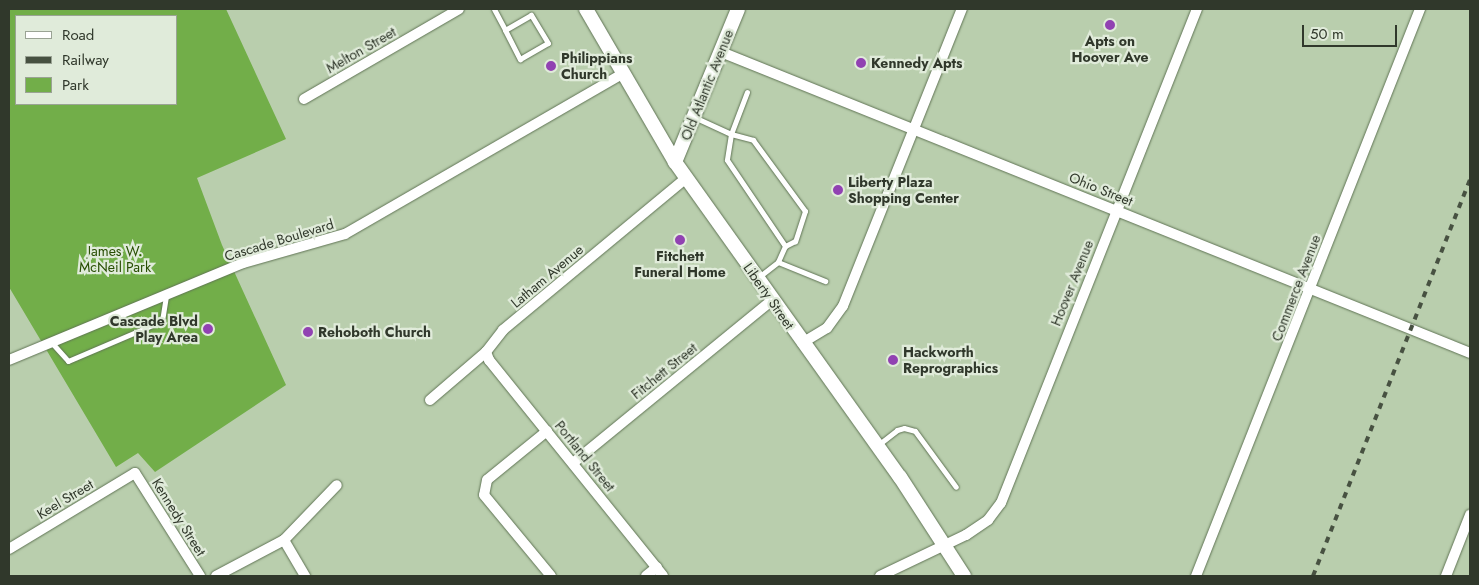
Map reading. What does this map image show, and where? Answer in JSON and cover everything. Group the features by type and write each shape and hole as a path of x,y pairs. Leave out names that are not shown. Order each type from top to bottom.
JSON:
{"main road":[{"name":"Liberty Street","path":"586,9 622,74 675,162 877,445 964,576"},
{"name":"Old Atlantic Avenue","path":"675,162 738,9"}],"street":[{"name":"Melton Street","path":"304,99 458,9"},
{"path":"802,342 817,336 837,318 962,9"},
{"name":"Hoover Avenue","path":"880,576 914,557 946,547 988,520 1001,503 1197,9"},
{"name":"Commerce Avenue","path":"1196,576 1420,9"},
{"name":"Ohio Street","path":"721,52 1470,353"},
{"name":"Cascade Boulevard","path":"9,360 243,263 345,234 622,74"},
{"name":"Latham Avenue","path":"430,400 486,352 503,330 686,178"},
{"name":"Fitchett Street","path":"573,463 772,300"},
{"name":"Portland Street","path":"486,352 489,360 664,576"},
{"path":"546,431 487,480 484,495 551,576"},
{"name":"Keel Street","path":"9,549 135,473"},
{"name":"Kennedy Street","path":"135,473 200,576"},
{"path":"216,576 284,540 337,485"},
{"path":"1446,576 1467,532 1470,515"},
{"path":"284,540 305,576"},
{"path":"646,576 657,567"}],"lane":[{"path":"494,9 520,59 548,43 531,15 505,30"},
{"path":"747,92 731,134 727,160 785,246"},
{"path":"694,117 731,134 753,140 805,211 795,241 785,246 778,262 757,279"},
{"path":"778,262 825,280"},
{"path":"52,342 68,361 162,321 166,295"},
{"path":"877,445 897,430 904,428 915,431 956,487"}],"green space":[{"name":"James W. McNeil Park","path":"9,9 226,9 286,139 197,178 222,245 286,385 155,472 138,453 116,467 9,287"}],"railway":[{"path":"1313,576 1470,180"}],"place":[{"name":"Apts on Hoover Ave","path":"1110,25"},
{"name":"Kennedy Apts","path":"861,63"},
{"name":"Philippians Church","path":"551,66"},
{"name":"Liberty Plaza Shopping Center","path":"838,190"},
{"name":"Fitchett Funeral Home","path":"680,240"},
{"name":"Cascade Blvd Play Area","path":"208,329"},
{"name":"Rehoboth Church","path":"308,332"},
{"name":"Hackworth Reprographics","path":"893,360"}]}
